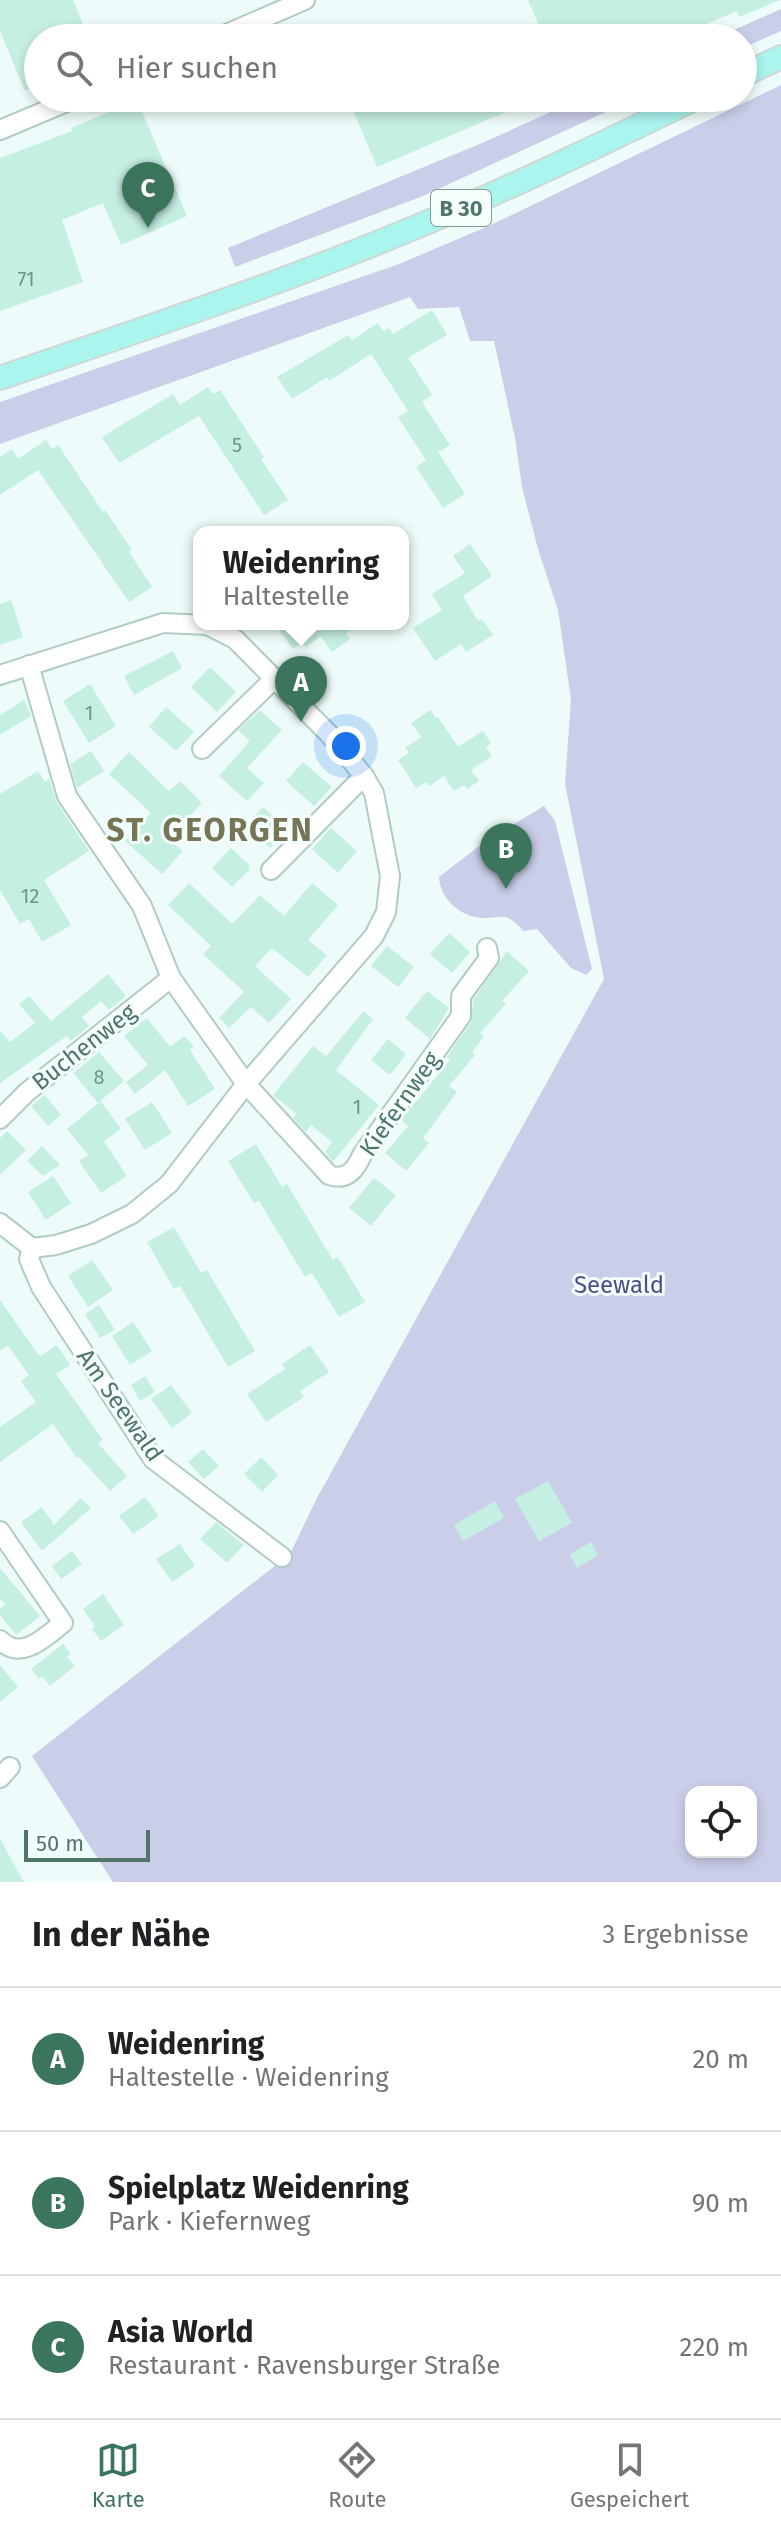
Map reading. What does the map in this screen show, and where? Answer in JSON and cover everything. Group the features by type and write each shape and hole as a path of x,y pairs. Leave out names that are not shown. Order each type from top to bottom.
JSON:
{"main road":[{"path":"757,68 781,57"},
{"name":"B 30","path":"0,378 219,303 439,217 666,112"}],"street":[{"path":"249,24 305,0"},
{"path":"0,130 43,112"},
{"path":"0,675 163,623 193,624"},
{"path":"0,1223 32,1248 56,1245 91,1234 132,1214 169,1184 246,1084 374,936 386,912 390,876 374,793 364,776 275,678 235,639 217,630"},
{"path":"29,665 67,796 142,906 171,978 246,1084"},
{"path":"202,749 275,678"},
{"path":"271,870 364,776"},
{"name":"Kiefernweg","path":"246,1084 329,1175 339,1178 349,1175 461,1016 461,996 489,958 487,948"},
{"name":"Buchenweg","path":"0,1119 27,1092 171,978"},
{"name":"Am Seewald","path":"32,1248 29,1259 41,1287 153,1459 282,1557"},
{"path":"0,1531 63,1623 25,1649 14,1649 0,1640"}],"green space":[{"path":"781,9 781,31 757,42 757,24 747,24"},
{"name":"Seewald","path":"781,85 781,1882 113,1882 32,1756 290,1554 317,1498 604,979 565,784 571,699 558,610 522,487 494,341 470,341 459,307 418,309 410,297 0,444 0,402 399,264 491,225 725,112 757,112 757,97"},
{"path":"551,112 606,112 423,196 235,267 228,248"},
{"path":"544,806 555,821 592,969 586,975 571,968 537,929 523,931 505,917 482,918 467,914 453,905 440,885 439,877 483,843"}],"building":[{"path":"0,0 73,0 83,24 24,24 24,89 0,31"},
{"path":"528,0 780,0 739,17 737,11 706,24 538,24"},
{"path":"109,112 142,112 187,216 121,245 103,203 62,220 83,282 0,311 0,158 72,131 71,128"},
{"path":"354,112 506,112 377,167"},
{"path":"432,310 447,335 408,358 432,395 422,402 450,445 438,452 465,494 443,508 416,467 426,460 398,417 408,411 371,354 329,381 327,377 292,399 277,377 348,335 352,340 378,323 383,331 389,328 393,334"},
{"path":"208,387 213,394 220,390 288,500 264,515 199,416 119,463 102,437 173,394 180,405"},
{"path":"46,440 52,449 58,445 103,512 105,510 152,587 129,602 38,470 0,495 0,457 12,449 18,459"},
{"path":"470,544 492,576 463,596 478,621 482,619 493,635 466,652 461,644 435,661 413,628 442,610 432,594 465,573 453,556"},
{"path":"11,600 23,637 0,645 0,604"},
{"path":"279,630 351,630 346,633 350,639 332,652 321,636 306,647 303,642 293,649"},
{"path":"173,651 182,668 134,695 124,676"},
{"path":"210,667 236,692 217,712 191,687"},
{"path":"90,684 116,726 89,743 63,701"},
{"path":"24,700 31,716 0,735 0,715"},
{"path":"166,707 194,732 176,751 149,727"},
{"path":"260,710 282,730 247,768 264,783 247,801 219,776 250,741 238,730"},
{"path":"430,710 458,747 483,731 491,743 486,747 492,756 471,770 479,781 467,789 464,785 454,791 444,776 429,786 426,782 416,788 398,760 409,753 405,748 421,737 411,723"},
{"path":"91,751 104,771 77,788 70,764"},
{"path":"129,752 169,791 180,781 202,803 168,838 183,851 162,874 125,841 151,813 109,774"},
{"path":"303,762 332,787 314,806 286,781"},
{"path":"38,771 45,782 49,778 57,803 89,851 44,880 71,925 42,942 29,919 20,924 0,890 0,794"},
{"path":"263,807 288,830 270,848 246,825"},
{"path":"331,828 357,851 338,873 312,849"},
{"path":"231,848 249,865 249,870 232,887 212,868"},
{"path":"189,883 232,924 260,895 284,916 312,883 338,905 308,940 327,955 308,977 272,948 255,966 291,999 269,1023 251,1007 229,1028 219,1018 244,992 203,954 211,946 168,905"},
{"path":"449,933 470,952 452,973 430,954"},
{"path":"387,946 414,967 398,987 371,966"},
{"path":"507,951 529,971 502,1001 506,1004 480,1033 484,1037 472,1052 475,1055 449,1086 457,1092 423,1138 429,1143 406,1171 385,1153 408,1126 401,1120 450,1060 447,1057 471,1022 473,1000"},
{"path":"108,974 126,996 109,1010 101,1001 82,1017 89,1026 71,1041 67,1036 0,1083 0,1031 10,1042 35,1023 19,1004 29,996 51,1021"},
{"path":"427,991 449,1008 430,1039 405,1018"},
{"path":"364,1011 373,1019 336,1070 379,1105 333,1162 325,1152 332,1142 311,1125 306,1132 293,1118 296,1114 273,1095 313,1046 326,1056"},
{"path":"147,1018 170,1047 184,1036 194,1047 190,1050 215,1089 188,1106 165,1070 135,1094 126,1082 148,1065 124,1036"},
{"path":"388,1039 406,1054 390,1075 371,1060"},
{"path":"99,1052 124,1081 98,1103 73,1073"},
{"path":"45,1095 61,1115 48,1126 31,1106"},
{"path":"101,1101 121,1129 104,1141 127,1176 101,1193 79,1161 88,1155 67,1129"},
{"path":"152,1102 172,1133 145,1150 125,1119"},
{"path":"7,1131 26,1150 0,1175 0,1138"},
{"path":"256,1144 282,1187 287,1184 333,1260 338,1257 365,1302 339,1317 312,1273 305,1277 259,1201 254,1203 228,1161"},
{"path":"42,1146 60,1165 43,1176 27,1161"},
{"path":"53,1176 71,1203 46,1220 28,1192"},
{"path":"374,1178 396,1195 371,1226 349,1208"},
{"path":"174,1227 201,1273 207,1270 255,1351 228,1367 180,1286 174,1289 147,1242"},
{"path":"92,1260 113,1290 88,1307 68,1276"},
{"path":"0,1300 38,1354 41,1356 57,1345 70,1365 56,1374 103,1440 98,1443 127,1476 110,1491 77,1458 53,1424 0,1462 0,1427 36,1402 21,1381 29,1375 8,1346 0,1351"},
{"path":"99,1305 115,1330 100,1338 85,1314"},
{"path":"133,1322 152,1351 130,1365 112,1336"},
{"path":"310,1345 329,1372 300,1391 304,1397 266,1422 247,1394 285,1369 282,1364"},
{"path":"145,1376 155,1392 140,1401 131,1385"},
{"path":"171,1385 192,1413 172,1428 151,1399"},
{"path":"203,1449 219,1466 204,1479 188,1462"},
{"path":"261,1457 278,1475 262,1492 244,1474"},
{"path":"548,1481 572,1523 539,1541 515,1499"},
{"path":"145,1497 159,1516 133,1534 119,1516"},
{"path":"81,1498 91,1508 42,1551 21,1522 42,1507 54,1525"},
{"path":"495,1501 504,1518 463,1541 454,1525"},
{"path":"216,1522 244,1545 227,1563 200,1539"},
{"path":"591,1542 598,1555 577,1568 570,1554"},
{"path":"180,1544 195,1566 172,1582 156,1559"},
{"path":"72,1551 82,1564 61,1579 52,1566"},
{"path":"0,1568 40,1616 16,1635 0,1615 0,1609 5,1604 0,1598"},
{"path":"103,1594 124,1625 101,1641 83,1609"},
{"path":"63,1644 71,1654 67,1657 75,1666 50,1686 31,1669"},
{"path":"0,1665 18,1687 0,1702"},
{"path":"0,1838 12,1861 24,1882 0,1882"}],"place":[{"name":"Asia World","path":"148,228"},
{"name":"Weidenring","path":"301,722"},
{"name":"Spielplatz Weidenring","path":"506,889"}],"district":[{"name":"ST. GEORGEN","path":"210,830"}]}
